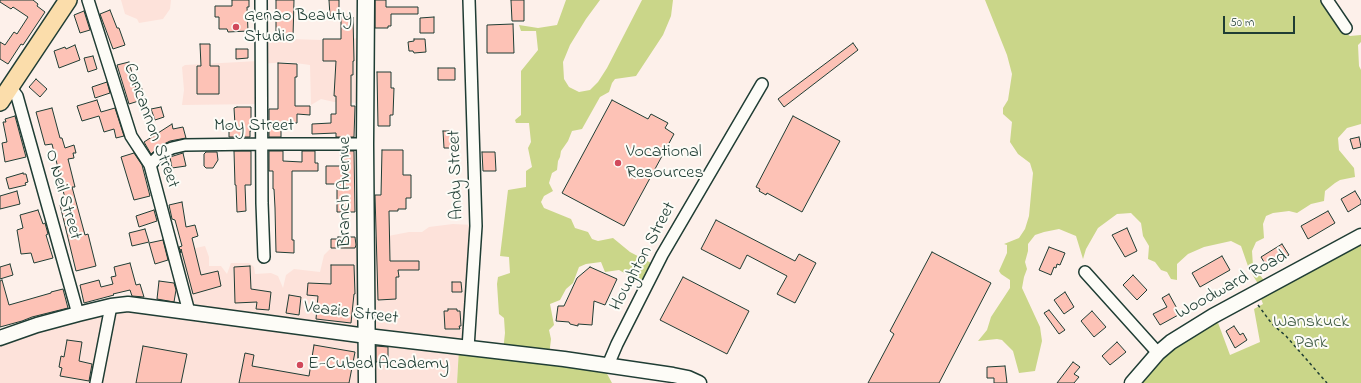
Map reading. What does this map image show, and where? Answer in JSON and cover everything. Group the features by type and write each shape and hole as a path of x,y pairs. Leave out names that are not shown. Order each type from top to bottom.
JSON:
{"main road":[{"path":"0,102 5,84 68,0"},
{"name":"Branch Avenue","path":"366,0 365,144 368,383"}],"street":[{"name":"Concannon Street","path":"88,0 131,136 150,165 189,312"},
{"path":"261,0 261,144 264,257"},
{"name":"Andy Street","path":"468,348 476,226 469,0"},
{"path":"1327,0 1346,28"},
{"name":"O Neil Street","path":"5,84 17,96 78,314"},
{"name":"Houghton Street","path":"608,365 662,255 762,84"},
{"name":"Moy Street","path":"150,165 163,152 172,148 185,146 365,144"},
{"name":"Woodward Road","path":"1132,383 1158,353 1171,342 1213,316 1361,236"},
{"path":"1085,272 1158,353"},
{"name":"Veazie Street","path":"0,338 37,325 78,314 111,306 128,304 367,336 608,365 673,374 699,383"},
{"path":"96,383 111,306"}],"path":[{"path":"1252,295 1272,324 1286,336 1327,383"}],"shaded area":[{"path":"121,0 171,0 170,9 163,19 139,23 137,19 125,14"},
{"path":"258,38 322,40 363,38 361,103 334,102 321,99 311,105 310,65 288,62 259,64 260,104 182,105 184,90 182,67 185,65 258,61"},
{"path":"453,224 474,225 465,347 459,348 457,383 0,383 0,337 102,306 185,312 173,253 205,246 209,257 209,266 221,266 227,274 231,263 249,263 254,267 255,274 271,273 278,276 283,288 286,275 294,269 320,272 324,255 331,248 339,244 362,244 365,236 383,237 409,232 422,232 429,227"}],"green space":[{"path":"566,0 600,0 570,45 563,62 564,79 569,87 579,92 590,90 598,82 607,68 642,0 673,0 671,16 663,35 636,76 615,79 609,92 600,97 582,129 572,131 568,141 561,151 557,170 552,173 549,183 553,191 544,196 541,202 544,208 571,219 575,228 588,232 592,239 598,241 613,238 630,252 653,264 642,283 619,270 605,272 601,262 586,264 579,267 573,283 566,289 560,300 550,304 554,325 549,330 551,339 549,356 604,368 612,383 457,383 459,348 503,351 505,333 504,318 499,314 497,284 498,277 510,273 509,257 500,256 508,190 526,187 526,171 532,167 528,148 531,142 529,123 516,123 515,120 521,115 521,71 538,50 536,31 521,31 519,25 538,28 557,25"},
{"name":"Wanskuck Park","path":"985,0 1332,0 1342,31 1350,36 1361,35 1361,42 1358,45 1359,66 1361,70 1361,124 1347,128 1338,138 1339,150 1354,168 1355,177 1340,180 1335,183 1325,191 1324,201 1311,204 1297,213 1289,211 1273,213 1266,216 1263,224 1264,238 1256,242 1252,251 1253,266 1266,283 1361,232 1361,383 1128,383 1141,366 1217,320 1230,355 1260,342 1254,309 1263,304 1258,291 1260,287 1249,269 1241,246 1231,241 1204,247 1188,254 1177,264 1177,280 1171,279 1167,272 1161,270 1155,262 1148,259 1149,246 1143,236 1141,223 1131,213 1117,214 1098,228 1086,249 1083,259 1076,236 1059,229 1035,235 1028,244 1025,262 1027,269 1022,288 1040,327 1042,341 1035,371 1019,373 1013,351 1002,340 997,339 978,341 987,330 991,317 1010,288 1010,280 999,271 1007,253 1007,245 1004,244 1019,238 1025,229 1029,216 1033,173 1030,163 1018,154 1010,142 1012,122 1003,114 1003,108 1008,100 1012,74 1007,55"}],"building":[{"path":"0,0 33,0 38,4 37,6 45,12 23,45 21,44 8,64 0,59 0,42 5,45 14,32 17,34 28,17 13,7 11,9 0,2"},
{"path":"232,0 249,0 249,7 247,7 248,31 228,32 227,29 219,29 219,17 215,17 215,6 232,6"},
{"path":"276,0 294,0 293,37 276,37"},
{"path":"329,0 339,0 339,18 331,18"},
{"path":"375,0 386,0 386,7 418,7 418,14 391,14 391,26 388,26 388,28 375,28"},
{"path":"511,0 524,0 524,21 512,21"},
{"path":"110,10 125,45 113,49 100,14"},
{"path":"84,11 90,30 80,33 74,15"},
{"path":"341,17 353,17 354,61 353,75 351,75 351,106 355,106 354,137 336,137 336,133 312,134 312,124 331,123 331,114 336,114 336,96 334,96 336,61 323,61 323,39 341,39"},
{"path":"434,17 434,33 420,33 420,18"},
{"path":"513,24 514,53 487,53 487,25"},
{"path":"414,39 425,39 426,52 414,53 413,51 409,51 408,42 414,41"},
{"path":"853,43 858,50 784,107 778,99"},
{"path":"200,44 210,44 210,66 219,66 219,94 197,94 197,66 201,66"},
{"path":"75,45 80,60 59,68 54,51 65,47 66,49"},
{"path":"236,49 248,49 248,58 236,59"},
{"path":"93,56 97,69 88,72 84,58"},
{"path":"129,62 136,88 141,86 145,99 129,104 117,65"},
{"path":"278,63 297,64 297,77 295,77 295,106 310,106 310,115 297,114 297,123 281,123 281,137 269,137 269,109 278,109"},
{"path":"438,68 455,68 455,80 438,80"},
{"path":"377,72 391,72 391,88 394,88 393,115 390,115 390,126 378,126"},
{"path":"36,79 47,89 40,97 29,87"},
{"path":"107,82 110,93 95,98 92,87"},
{"path":"97,100 101,112 115,108 124,136 116,138 114,129 104,132 99,116 82,121 77,106"},
{"name":"Vocational Resources","path":"612,100 648,119 651,114 668,123 665,128 674,134 624,226 562,193"},
{"path":"161,107 164,117 155,120 151,109"},
{"path":"251,107 250,137 229,137 229,125 235,125 234,108"},
{"path":"52,108 60,138 62,138 65,148 74,145 76,153 73,153 74,158 68,159 75,187 72,187 85,235 88,234 96,266 76,271 60,205 66,203 52,144 45,145 36,112"},
{"path":"15,116 26,157 5,162 2,143 7,142 3,122 6,122 5,119"},
{"path":"793,116 840,141 802,212 767,193 766,195 759,191 760,189 756,187"},
{"path":"172,124 173,129 183,127 186,138 170,141 160,146 151,154 144,142"},
{"path":"443,131 452,131 452,135 456,135 456,143 453,143 453,148 444,148"},
{"path":"1359,137 1361,147 1353,149 1350,139"},
{"path":"382,150 403,150 403,175 411,175 411,198 406,198 406,209 389,211 390,261 419,261 419,270 398,270 399,277 396,277 396,299 378,300 375,195 381,195"},
{"path":"234,151 251,151 251,185 245,185 246,211 237,212"},
{"path":"269,151 283,151 283,161 302,162 302,151 315,151 315,163 318,163 318,171 292,171 292,240 294,240 294,253 276,252 273,171 269,171"},
{"path":"341,151 354,151 355,212 337,212 337,184 326,184 326,166 341,166"},
{"path":"206,152 217,152 218,160 213,168 206,168 204,166 204,154"},
{"path":"482,152 495,152 496,171 483,171"},
{"path":"134,153 142,165 150,196 134,200 121,157"},
{"path":"183,153 186,166 172,168 170,157"},
{"path":"23,173 26,174 28,182 25,183 26,185 9,189 6,178"},
{"path":"17,191 20,204 0,209 0,196"},
{"path":"1355,191 1361,201 1361,204 1348,212 1341,199"},
{"path":"182,202 186,227 195,225 198,236 192,238 201,275 218,271 221,286 193,294 181,249 181,253 179,247 182,246 175,220 172,219 169,205"},
{"path":"38,210 43,224 45,223 48,234 46,235 53,258 34,263 31,253 21,254 17,230 23,228 20,215"},
{"path":"154,210 157,221 139,227 136,216"},
{"path":"1328,211 1335,223 1308,239 1301,226"},
{"path":"716,220 795,261 799,254 816,263 795,303 777,294 787,276 747,255 740,269 701,249"},
{"path":"1127,228 1137,251 1125,257 1112,235"},
{"path":"145,229 149,242 132,246 129,233"},
{"path":"338,237 355,237 355,248 331,248 331,239 338,239"},
{"path":"163,240 168,260 155,264 149,243"},
{"path":"1282,244 1289,255 1272,266 1267,267 1261,257"},
{"path":"1049,247 1065,253 1060,265 1057,264 1056,268 1054,267 1051,275 1039,270"},
{"path":"932,252 991,283 939,383 868,383 894,334 890,331"},
{"path":"1222,256 1230,270 1200,287 1192,273"},
{"path":"130,263 136,285 140,284 144,297 132,296 130,290 84,303 80,285 99,280 101,287 113,284 111,277 116,276 114,267"},
{"path":"10,264 13,275 0,279 0,267"},
{"path":"331,265 354,265 355,294 351,323 316,319 318,296 307,295 308,283 331,284"},
{"path":"250,266 251,289 271,292 269,310 256,309 257,302 235,303 234,267"},
{"path":"590,267 617,279 605,305 594,301 592,325 578,324 578,326 570,324 569,322 556,321 558,306 564,306 577,278"},
{"path":"1133,275 1147,290 1137,300 1123,285"},
{"path":"683,277 749,311 727,354 660,320"},
{"path":"2,280 9,305 63,289 68,308 0,327 0,281"},
{"path":"159,281 174,283 176,290 174,302 157,299"},
{"path":"452,282 461,282 462,292 452,292"},
{"path":"1065,292 1074,307 1064,314 1054,300"},
{"path":"1169,294 1180,314 1160,325 1153,314 1167,307 1162,298"},
{"path":"289,295 301,297 299,315 286,313"},
{"path":"448,309 457,309 457,311 460,311 460,329 445,329 444,311 448,311"},
{"path":"1049,310 1065,330 1059,334 1044,313"},
{"path":"1092,311 1106,327 1094,337 1081,321"},
{"path":"1234,326 1240,335 1243,333 1247,340 1235,348 1226,331"},
{"path":"67,340 82,342 79,361 92,364 89,381 60,376 62,368 59,367 61,356 64,357"},
{"path":"1117,342 1126,352 1110,365 1102,356"},
{"path":"314,345 355,352 349,383 239,383 245,353 254,355 252,366 309,376"},
{"path":"143,346 187,354 181,383 136,383"},
{"path":"376,346 388,347 388,362 376,362"},
{"path":"1073,362 1080,367 1074,374 1079,377 1074,383 1057,383"},
{"path":"1005,366 1007,383 994,383 994,378 987,378 987,367"}],"place":[{"name":"Genao Beauty Studio","path":"236,27"},
{"name":"Vocational Resources","path":"618,163"},
{"name":"E-Cubed Academy","path":"300,365"}]}
